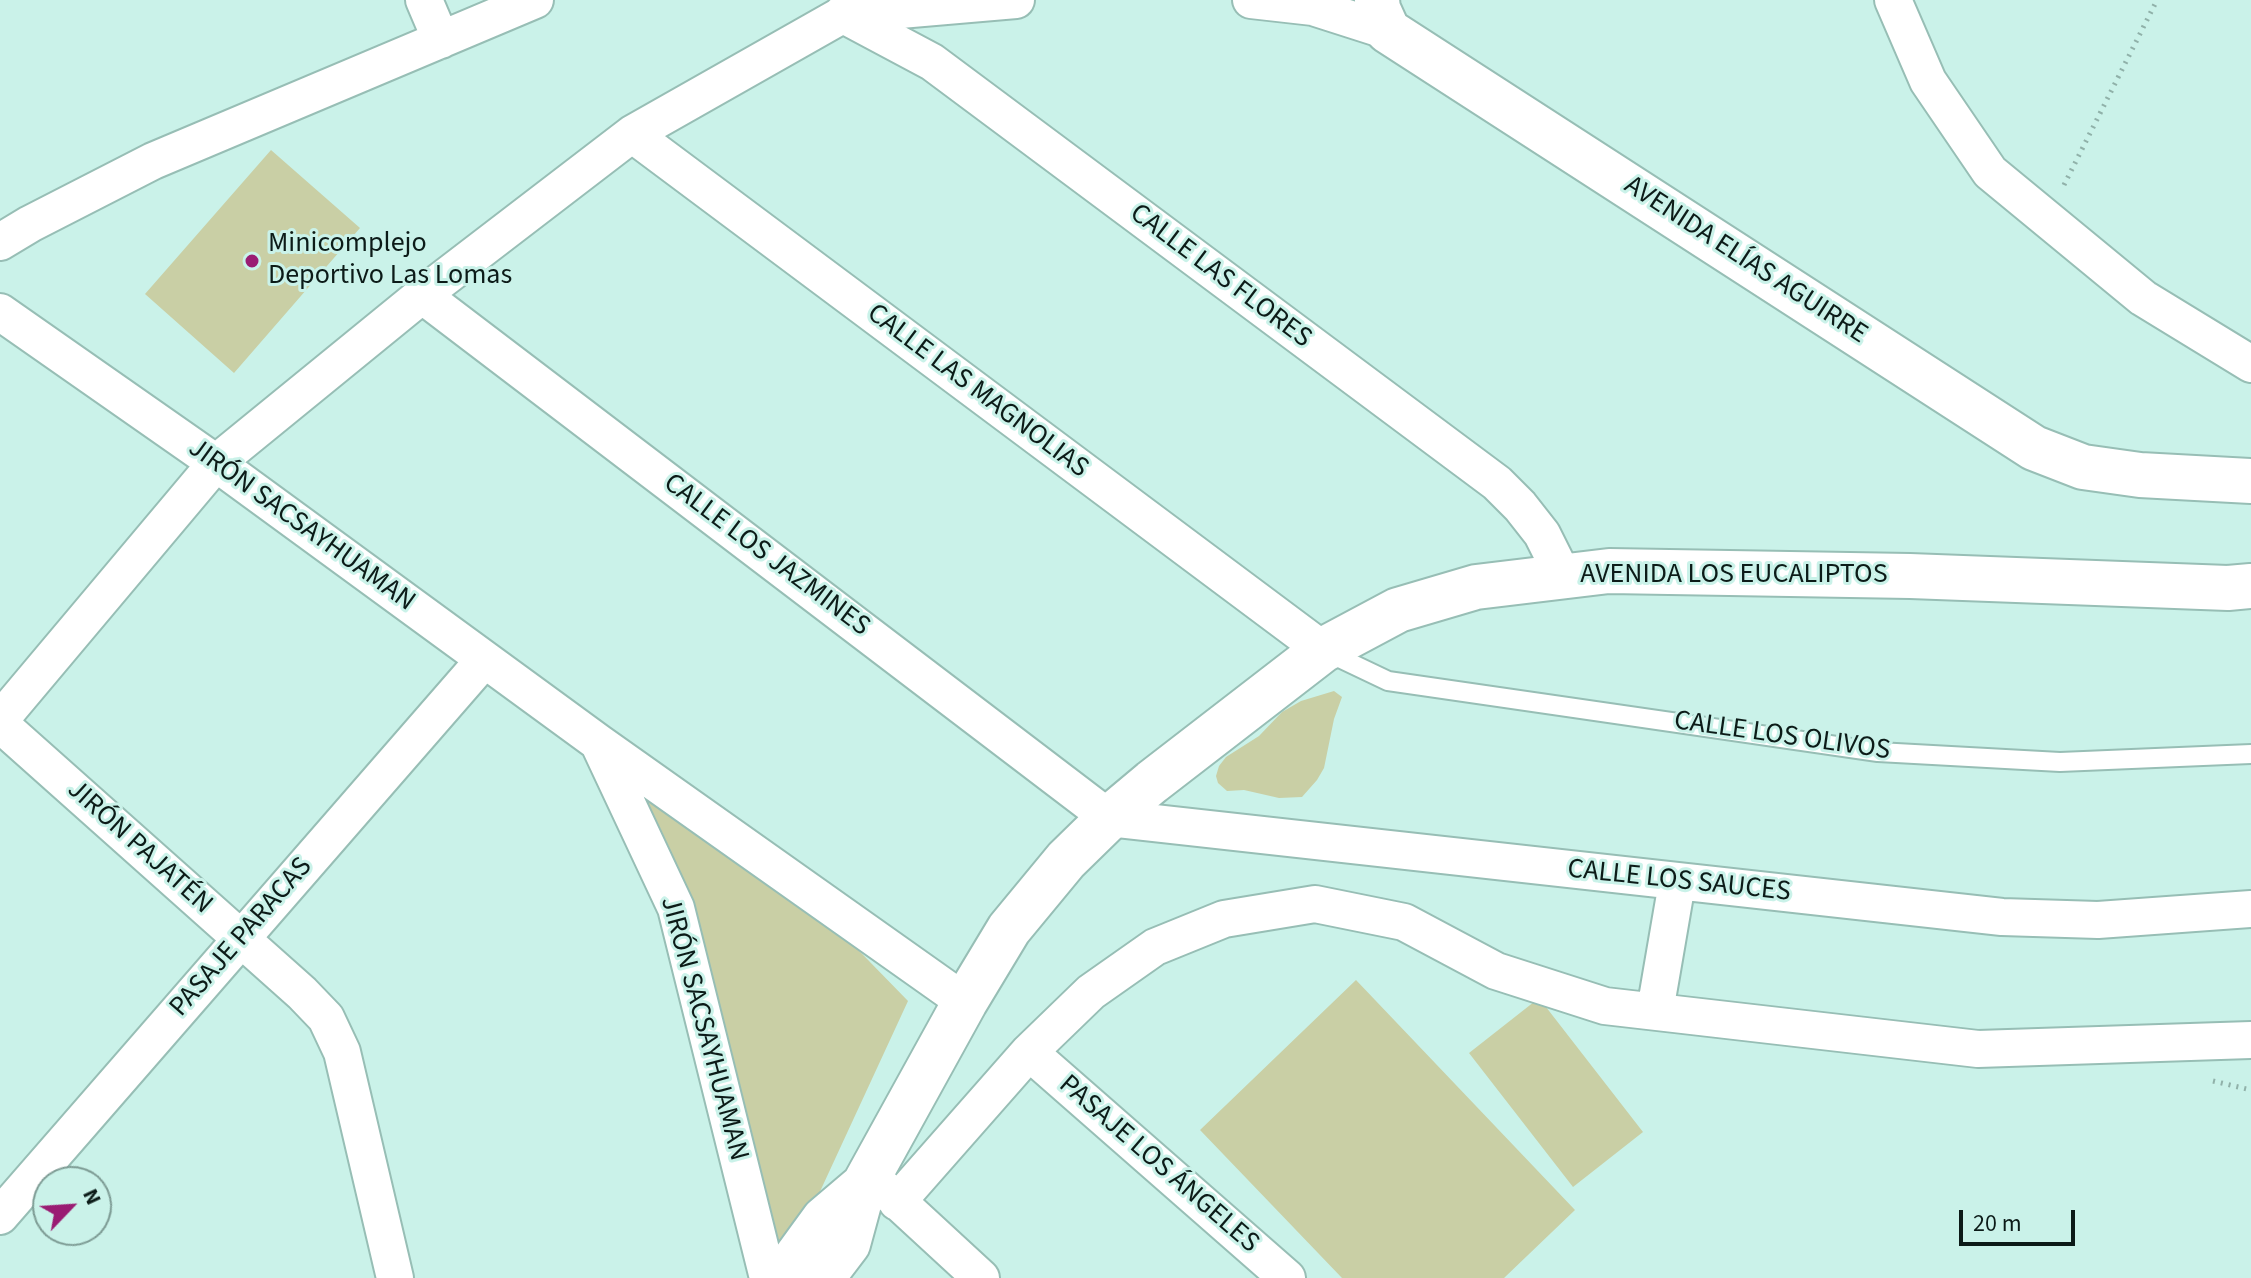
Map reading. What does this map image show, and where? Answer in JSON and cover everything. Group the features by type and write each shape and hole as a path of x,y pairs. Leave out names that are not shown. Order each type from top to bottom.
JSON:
{"street":[{"path":"424,0 441,40"},
{"path":"0,242 153,161 535,0"},
{"path":"0,722 216,463 422,295 632,134 839,8 1016,0"},
{"name":"AVENIDA ELÍAS AGUIRRE","path":"1251,0 1383,15 2034,448 2083,467 2140,475 2251,481"},
{"path":"1893,0 1928,81 1990,172 2143,298 2251,364"},
{"name":"CALLE LAS FLORES","path":"839,8 932,62 1497,483 1542,534 1563,576"},
{"name":"CALLE LAS MAGNOLIAS","path":"632,134 1323,650"},
{"name":"CALLE LOS JAZMINES","path":"422,295 1109,818"},
{"name":"JIRÓN SACSAYHUAMAN","path":"0,312 216,463 599,743 965,1002"},
{"name":"AVENIDA LOS EUCALIPTOS","path":"876,1187 965,1002 1009,929 1066,860 1109,818 1323,650 1398,610 1476,587 1609,571 1910,576 2228,588 2251,586"},
{"name":"PASAJE PARACAS","path":"0,1216 484,660"},
{"name":"JIRÓN PAJATÉN","path":"0,722 326,1018 342,1052 395,1278"},
{"name":"JIRÓN SACSAYHUAMAN","path":"599,743 676,908 768,1278"},
{"name":"CALLE LOS SAUCES","path":"1109,818 2002,917 2098,920 2251,909"},
{"path":"1655,1011 1677,883"},
{"path":"781,1278 824,1219 876,1187 1029,1052 1091,992 1155,947 1224,919 1315,904 1404,922 1496,971 1605,1006 1978,1049 2251,1040"},
{"name":"PASAJE LOS ÁNGELES","path":"1029,1052 1287,1278"},
{"path":"822,1278 848,1244 876,1187"},
{"path":"876,1187 981,1278"}],"lane":[{"name":"CALLE LOS OLIVOS","path":"1323,650 1388,681 1878,752 2060,762 2251,754"}],"path":[{"path":"2047,220 2157,0"}],"green space":[{"name":"Minicomplejo Deportivo Las Lomas","path":"271,150 360,228 234,373 145,294"},
{"path":"1334,691 1342,697 1324,768 1302,797 1279,798 1244,790 1227,791 1218,783 1216,776 1219,766 1226,757 1259,736 1282,712 1301,701"},
{"path":"647,801 831,922 908,1001 805,1224 775,1247 689,902 669,847"},
{"path":"1356,980 1575,1210 1504,1278 1342,1278 1200,1130"},
{"path":"1539,998 1643,1132 1573,1187 1469,1053"}],"place":[{"name":"Minicomplejo Deportivo Las Lomas","path":"252,261"}]}
